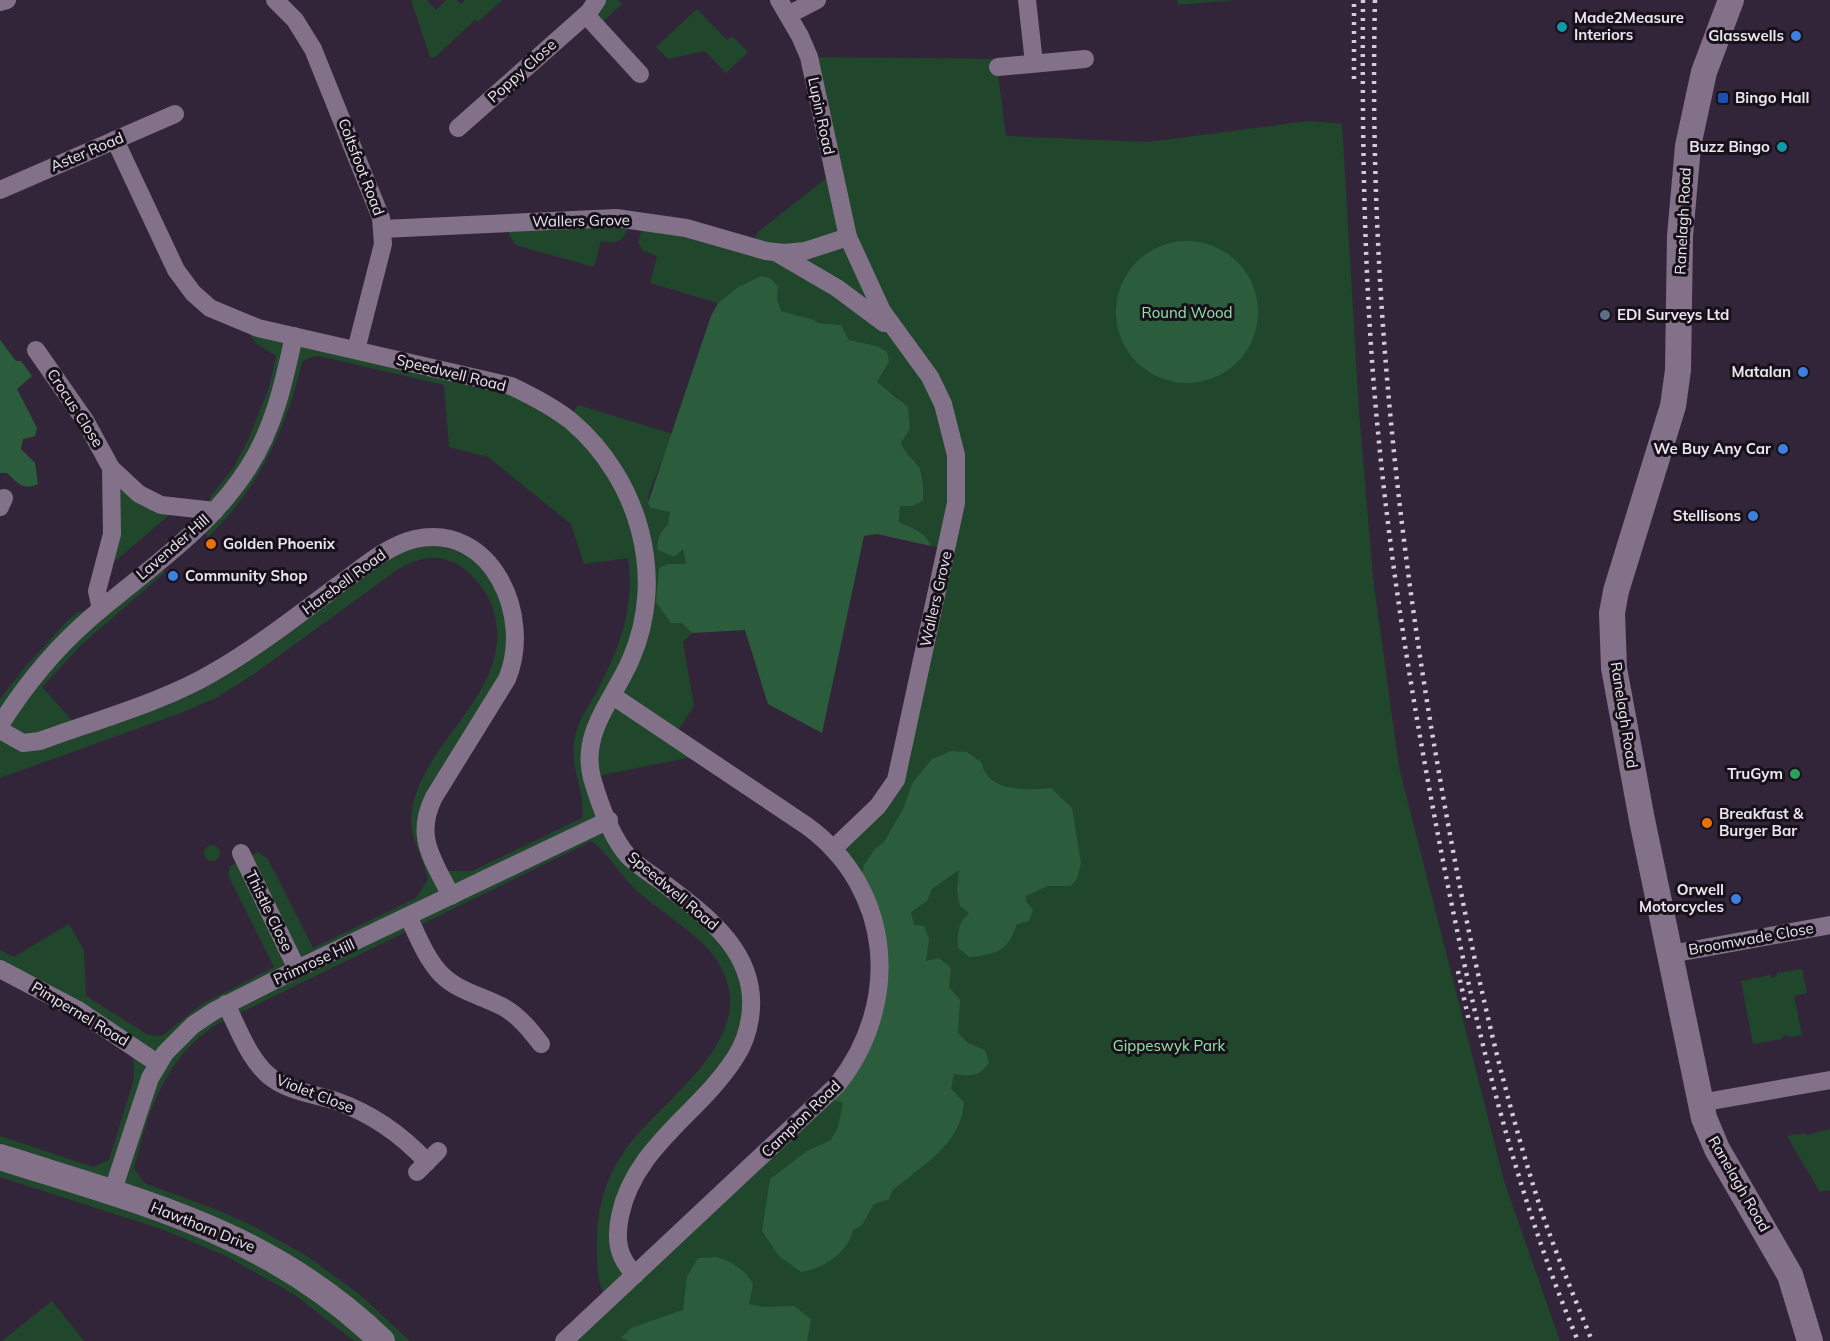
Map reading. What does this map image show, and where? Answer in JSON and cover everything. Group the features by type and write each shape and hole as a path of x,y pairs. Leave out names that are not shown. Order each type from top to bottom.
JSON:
{"main road":[{"name":"Ranelagh Road","path":"1731,0 1704,72 1688,146 1680,236 1678,370 1673,406 1616,591 1612,613 1614,668 1642,820 1700,1103 1712,1140 1794,1283 1810,1341"},
{"name":"Hawthorn Drive","path":"0,1157 199,1223 266,1253 321,1290 382,1341"}],"street":[{"path":"0,2 7,0"},
{"name":"Coltsfoot Road","path":"275,0 295,20 313,49 376,202 383,229 380,258 356,350"},
{"name":"Poppy Close","path":"458,128 586,15 597,0"},
{"path":"784,7 817,0"},
{"path":"1027,0 1034,63"},
{"name":"Lupin Road","path":"784,7 809,57 848,237"},
{"path":"586,15 640,74"},
{"path":"998,67 1034,63 1053,64 1085,59"},
{"name":"Aster Road","path":"0,190 175,114"},
{"name":"Speedwell Road","path":"115,140 170,258 193,293 210,308 230,319 294,336 511,386 568,419 602,453 622,484 638,519 646,570 645,603 640,636 613,696 596,725 589,752 592,777 618,840 631,858 708,918 725,936 741,958 751,992 748,1028 735,1057 648,1155 634,1176 626,1194 618,1226 617,1246 625,1263 636,1275"},
{"name":"Wallers Grove","path":"383,229 616,218 686,228 775,252 853,299 900,339"},
{"name":"Wallers Grove","path":"775,252 806,251 848,237 874,296 900,339 930,377 944,404 956,455 957,503 896,780 878,806 833,849"},
{"name":"Lavender Hill","path":"0,725 33,678 62,645 215,511 237,485 261,445 282,390 294,336"},
{"name":"Crocus Close","path":"36,350 86,422 111,468 139,494 160,505 215,511"},
{"name":"Crocus Close","path":"101,609 97,591 112,534 111,468"},
{"name":"Harebell Road","path":"0,730 23,743 40,741 189,685 234,660 397,545 429,537 457,541 484,559 498,576 513,609 516,632 514,659 507,679 434,797 426,816 426,844 451,896"},
{"name":"Campion Road","path":"564,1341 826,1097 849,1070 862,1048 878,1002 879,946 868,903 833,849 807,826 613,696"},
{"name":"Primrose Hill","path":"112,1193 143,1094 157,1063 183,1034 226,1004 609,820"},
{"name":"Thistle Close","path":"241,853 297,969"},
{"path":"409,918 427,955 441,974 460,988 506,1009 521,1020 541,1044"},
{"name":"Broomwade Close","path":"1671,954 1829,928"},
{"name":"Pimpernel Road","path":"0,969 78,1010 157,1063"},
{"name":"Violet Close","path":"226,1004 253,1056 270,1077 282,1084 337,1102 371,1117 401,1138 427,1162"},
{"path":"1700,1103 1830,1080"}],"green space":[{"path":"411,0 427,0 436,10 446,0 457,0 461,4 465,0 502,0 478,22 475,20 434,58 430,57"},
{"path":"597,0 618,0 622,4 597,27"},
{"path":"1177,0 1236,0 1178,5"},
{"path":"697,9 727,40 732,36 748,52 726,73 705,51 668,59 656,47"},
{"name":"Gippeswyk Park","path":"817,57 996,59 1006,136 1148,142 1308,121 1342,124 1359,411 1373,578 1399,767 1504,1181 1560,1341 564,1341 608,1300 599,1278 597,1234 601,1202 612,1171 640,1132 704,1063 720,1038 729,1012 728,985 714,956 689,931 638,892 592,841 219,1023 200,1036 185,1051 172,1068 153,1105 134,1168 144,1183 220,1211 257,1228 307,1256 359,1294 410,1341 354,1341 295,1295 226,1256 164,1230 0,1177 0,1136 93,1167 109,1160 134,1079 133,1055 74,1018 0,978 0,950 14,957 69,924 84,950 86,996 148,1035 162,1036 202,1004 274,967 228,875 230,866 258,852 268,859 313,948 416,898 428,879 413,835 411,816 413,804 422,779 484,685 494,661 497,634 492,606 481,587 466,570 453,562 439,558 425,558 397,570 254,674 216,698 178,714 0,778 0,699 26,666 69,619 78,612 101,609 157,562 165,572 80,646 42,687 78,727 158,697 416,539 484,559 516,645 424,830 448,871 472,871 582,818 582,798 573,748 576,731 613,659 624,627 630,576 628,558 584,564 571,524 488,457 449,447 444,385 319,356 302,362 288,411 268,457 242,499 208,537 199,526 211,496 233,468 249,438 269,388 276,356 256,343 241,322 495,382 569,419 578,405 673,434 649,492 648,503 651,508 670,512 668,526 663,528 657,542 683,549 686,565 668,564 660,582 658,594 671,623 682,622 692,633 683,642 694,706 674,736 692,757 592,777 618,840 741,958 744,1039 648,1155 621,1209 630,1269 849,1070 880,955 833,849 885,797 946,549 931,546 914,528 899,522 900,506 913,506 924,493 922,474 901,443 910,429 898,397 886,391 877,382 889,362 877,346 849,340 841,325 818,323 781,311 770,278 762,276 738,287 718,303 650,283 657,256 643,251 638,242 645,221 751,246 758,232 828,177"},
{"path":"565,220 627,229 618,241 601,241 594,267 515,245 503,223"},
{"name":"Round Wood","path":"1187,241 1214,246 1237,262 1253,285 1258,312 1253,339 1237,362 1214,378 1187,383 1160,378 1137,362 1121,339 1116,312 1121,285 1137,262 1160,246"},
{"path":"761,276 770,278 778,287 777,299 781,311 818,323 841,325 849,340 877,346 887,352 889,362 877,382 908,407 910,429 901,443 919,467 922,478 923,501 913,506 900,506 899,522 922,533 931,546 877,534 864,536 822,733 768,704 745,630 692,633 682,623 671,623 656,602 659,568 668,564 686,564 683,549 674,557 658,550 659,536 668,525 670,512 651,508 648,503 711,316 718,303 738,287"},
{"path":"0,340 16,361 21,361 32,376 17,389 37,428 35,436 23,439 21,449 35,463 38,484 33,486 21,485 7,473 0,473"},
{"path":"116,486 169,515 114,562 112,561"},
{"path":"952,751 967,752 982,763 985,773 1000,785 1020,789 1051,788 1072,808 1081,863 1077,879 1071,886 1048,886 1026,896 1026,901 1033,910 1029,921 1017,924 1005,946 986,955 969,957 958,948 959,929 969,913 960,906 957,890 959,870 932,889 927,901 911,912 914,925 924,926 929,938 926,961 939,958 951,968 949,987 960,1000 958,1033 968,1043 985,1050 989,1062 982,1071 974,1075 954,1074 951,1089 964,1102 956,1131 948,1143 892,1191 889,1199 874,1204 862,1225 853,1230 840,1253 818,1267 801,1272 779,1256 762,1231 770,1179 807,1151 831,1140 838,1127 843,1103 826,1097 837,1085 879,987 859,886 864,865 875,849 884,842 903,809 913,782 932,759"},
{"path":"212,845 218,847 220,853 218,859 212,861 206,859 204,853 206,847"},
{"path":"1802,969 1807,993 1794,996 1802,1035 1789,1038 1788,1035 1782,1036 1782,1039 1753,1044 1741,981 1770,975 1771,978 1777,976 1777,973"},
{"path":"1830,1129 1830,1190 1820,1192 1787,1136 1805,1133 1806,1135"},
{"path":"717,1257 738,1267 750,1278 753,1284 749,1304 763,1307 794,1306 811,1319 807,1341 629,1341 621,1338 631,1328 683,1310 687,1277 698,1258"},
{"path":"52,1301 84,1341 2,1341"}],"railway":[{"path":"1354,0 1354,79"},
{"path":"1363,0 1364,162 1373,378 1390,541 1406,650 1444,866 1469,987 1516,1167 1555,1284 1578,1341"},
{"path":"1375,0 1376,186 1386,370 1418,646 1454,858 1493,1037 1542,1213 1592,1341"},
{"path":"1458,971 1469,1021"}],"place":[{"name":"Made2Measure Interiors","path":"1562,27"},
{"name":"Glasswells","path":"1796,36"},
{"name":"Bingo Hall","path":"1723,98"},
{"name":"Buzz Bingo","path":"1782,147"},
{"name":"EDI Surveys Ltd","path":"1605,315"},
{"name":"Matalan","path":"1803,372"},
{"name":"We Buy Any Car","path":"1783,449"},
{"name":"Stellisons","path":"1753,516"},
{"name":"Golden Phoenix","path":"211,544"},
{"name":"Community Shop","path":"173,576"},
{"name":"TruGym","path":"1795,774"},
{"name":"Breakfast & Burger Bar","path":"1707,823"},
{"name":"Orwell Motorcycles","path":"1736,899"}]}
